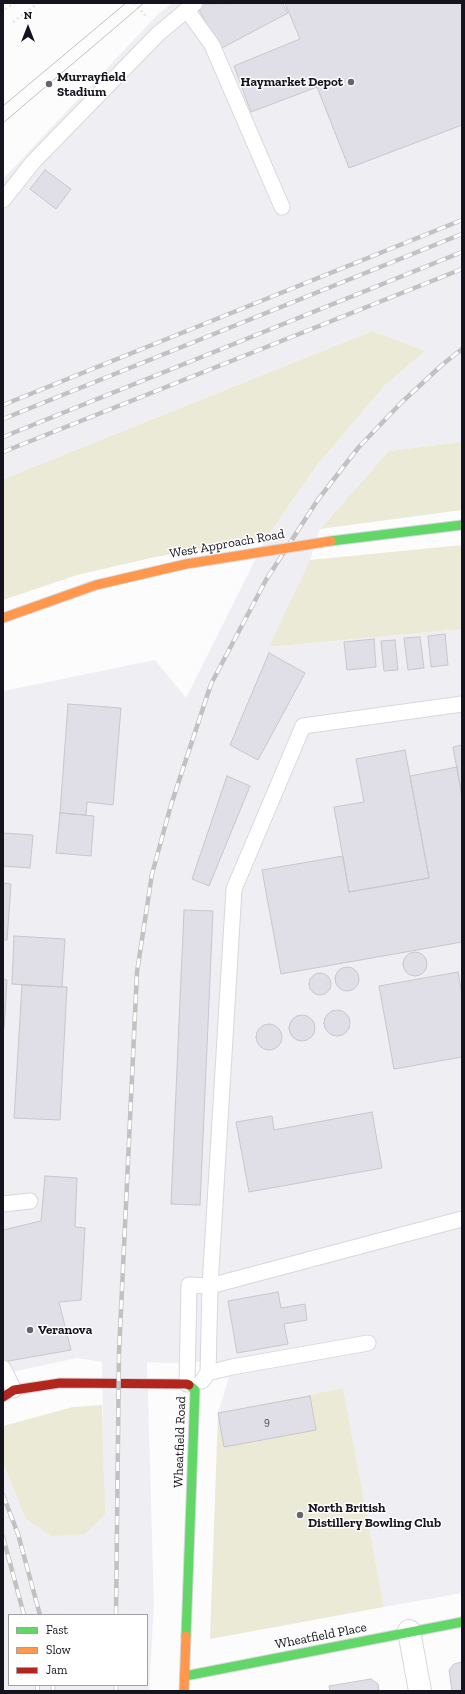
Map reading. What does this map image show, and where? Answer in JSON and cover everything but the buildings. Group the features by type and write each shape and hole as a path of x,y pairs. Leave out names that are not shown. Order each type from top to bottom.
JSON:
{"street":[{"name":"West Approach Road","path":"3,618 96,585 186,564 331,540 462,525"},
{"name":"Wheatfield Road","path":"9,1394 60,1383 191,1387 184,1691"},
{"name":"Wheatfield Place","path":"185,1676 462,1622"},
{"path":"409,1632 420,1691"}],"lane":[{"path":"3,200 34,161 158,34 191,6 212,45 282,207"},
{"path":"208,1373 210,1286 234,889 303,726 462,704"},
{"path":"3,1204 30,1201"},
{"path":"191,1387 189,1285 210,1286 462,1218"},
{"path":"191,1387 208,1373 232,1367 368,1343"},
{"path":"3,1368 9,1394"}],"path":[{"path":"5,9 15,3"},
{"path":"12,22 38,3"},
{"path":"134,3 146,16"}],"shaded area":[{"path":"172,3 462,3 462,442 389,451 320,529 310,560 270,647 462,629 462,1593 384,1607 343,1388 218,1413 232,1367 230,1361 167,1363 147,1362 154,1605 149,1691 3,1691 3,1463 25,1518 104,1514 102,1362 77,1358 3,1374 3,691 155,660 186,698 266,538 318,464 386,384 424,351 372,331 3,479 3,179 157,15"}],"green space":[{"path":"372,331 425,351 386,384 318,464 266,538 155,557 77,575 3,600 3,479"},
{"path":"462,442 462,510 320,529 389,451"},
{"path":"462,545 462,629 269,647 310,560"},
{"path":"343,1388 384,1607 210,1639 218,1413"},
{"path":"102,1405 105,1514 85,1534 51,1536 25,1518 3,1463 3,1426 73,1407"}],"tram line":[{"path":"3,106 126,3"},
{"path":"3,123 144,3"}],"railway":[{"path":"3,405 462,220"},
{"path":"3,419 462,234"},
{"path":"3,437 462,252"},
{"path":"3,452 462,269"},
{"path":"116,1614 119,1352 137,972 152,874 171,805 211,684 266,580 317,501 358,448 401,403 443,364 462,349"},
{"path":"3,1495 18,1534 40,1614"},
{"path":"3,1537 24,1614"},
{"path":"37,1686 38,1691"},
{"path":"53,1686 53,1691"},
{"path":"116,1686 116,1691"}],"traffic: fast":[{"path":"331,541 462,525"},
{"path":"186,1636 195,1390 189,1385"},
{"path":"185,1676 462,1622"}],"traffic: slow":[{"path":"186,564 331,541"},
{"path":"3,618 96,585 186,564"},
{"path":"184,1691 186,1636"}],"traffic: jam":[{"path":"3,1397 14,1390 60,1383 189,1385"}],"place":[{"name":"Haymarket Depot","path":"351,82"},
{"name":"Murrayfield Stadium","path":"49,84"},
{"name":"Veranova","path":"30,1330"},
{"name":"North British Distillery Bowling Club","path":"300,1515"}]}
